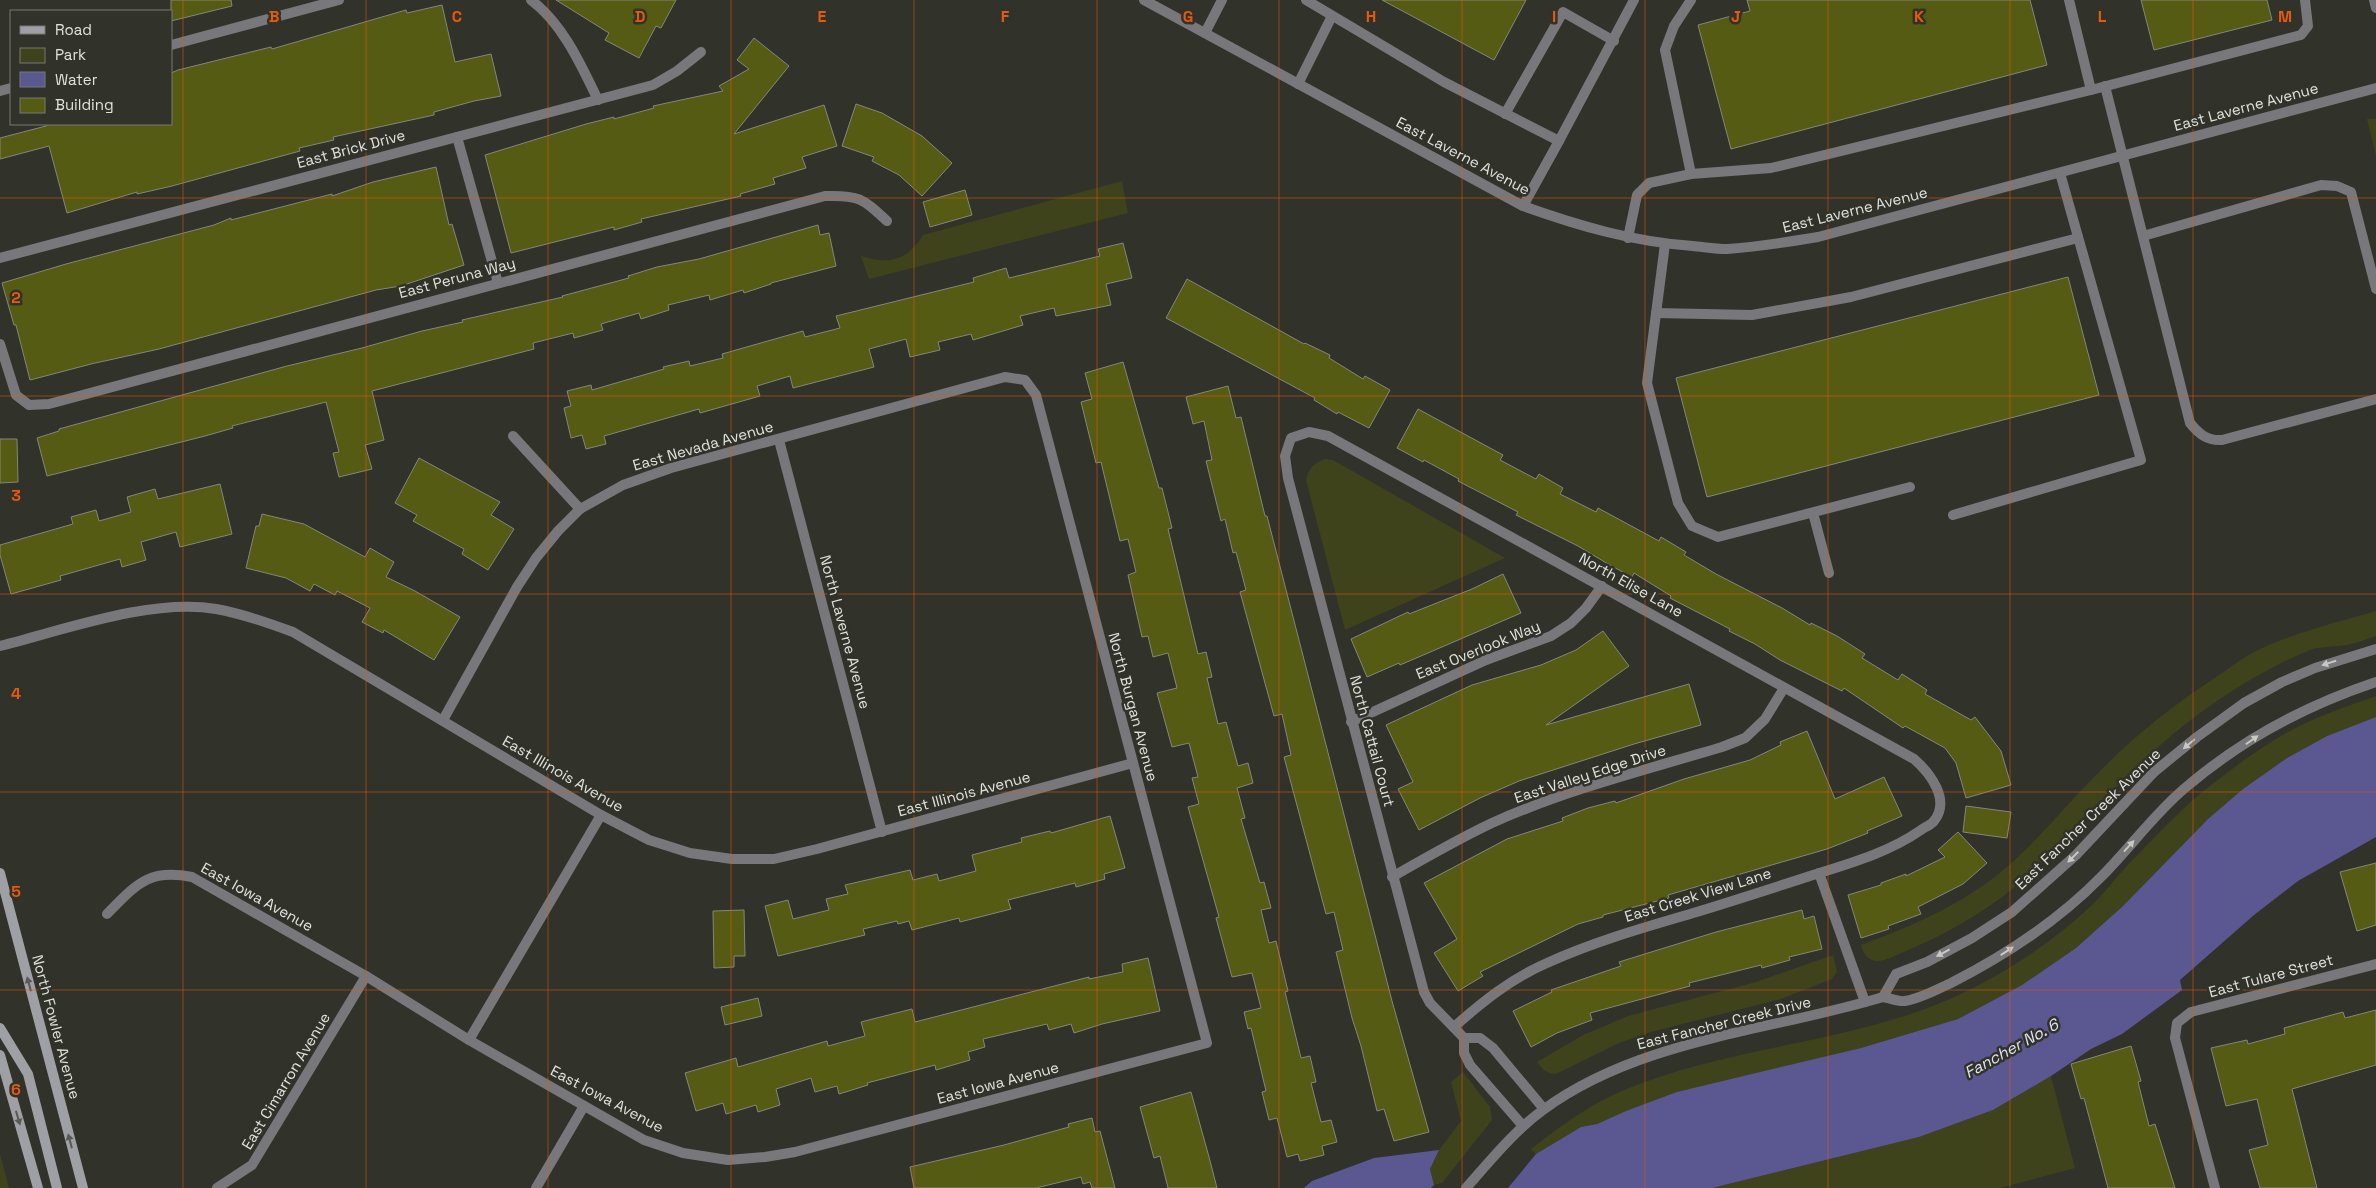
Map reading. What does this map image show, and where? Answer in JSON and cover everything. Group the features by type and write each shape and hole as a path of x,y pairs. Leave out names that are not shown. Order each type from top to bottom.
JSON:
{"main road":[{"name":"North Fowler Avenue","path":"0,873 83,1188"},
{"path":"0,1028 28,1074 57,1188"},
{"path":"0,1054 38,1188"}],"street":[{"path":"172,45 339,0"},
{"path":"531,0 562,33 582,66 598,100"},
{"name":"East Laverne Avenue","path":"1144,0 1523,206 1575,225 1628,238 1665,244 1725,249 1809,238 2376,88"},
{"path":"1205,33 1222,0"},
{"path":"1306,0 1444,82 1559,141"},
{"path":"1523,206 1614,41 1634,0"},
{"path":"1691,0 1674,26 1665,50 1691,174"},
{"path":"2069,0 2091,90"},
{"path":"1628,238 1637,195 1648,183 1691,174 1771,168 2091,90 2301,35 2308,26 2305,0"},
{"path":"2374,0 2376,8"},
{"path":"1506,114 1563,12 1614,41"},
{"path":"1298,84 1332,16"},
{"name":"East Brick Drive","path":"0,258 653,85 678,71 701,52"},
{"path":"2105,86 2190,423 2199,434 2212,440 2222,440 2376,399"},
{"path":"457,137 498,283"},
{"path":"1953,515 2141,460 2060,173"},
{"path":"2143,236 2321,185 2337,186 2351,192 2376,289"},
{"name":"East Peruna Way","path":"0,344 16,395 29,405 48,404 825,196 851,196 868,204 887,221"},
{"path":"1656,313 1752,315 1851,297 2078,238"},
{"path":"1665,244 1647,383 1678,503 1692,526 1718,537 1910,487"},
{"name":"East Nevada Avenue","path":"443,720 522,580 542,551 580,509 623,485 671,468 779,440 1005,376 1025,380"},
{"name":"North Burgan Avenue","path":"1025,380 1036,395 1207,1043"},
{"name":"North Elise Lane","path":"1291,438 1309,432 1328,436 1602,586 1914,759 1929,775 1938,793"},
{"path":"513,436 580,509"},
{"name":"North Cattail Court","path":"1291,438 1285,456 1288,478 1392,877 1424,992 1430,1003 1464,1038"},
{"name":"North Laverne Avenue","path":"779,440 882,832"},
{"path":"1813,513 1829,573"},
{"name":"East Overlook Way","path":"1351,722 1486,660 1551,636 1571,623 1586,608 1602,586"},
{"name":"East Illinois Avenue","path":"0,646 129,613 172,608 214,609 257,619 293,632 601,814 649,840 690,853 732,859 774,859 882,832 1133,764"},
{"name":"East Fancher Creek Avenue","path":"1883,996 1896,974 1927,962 1965,942 2012,912 2076,854 2154,772 2244,703 2282,682 2316,668 2376,649"},
{"path":"1883,996 1904,1001 1939,988 1985,965 2030,936 2066,909 2102,877 2149,824 2185,788 2274,725 2317,705 2376,682"},
{"name":"East Valley Edge Drive","path":"1392,877 1444,847 1538,804 1722,747 1745,738 1764,719 1784,688"},
{"name":"East Creek View Lane","path":"1454,1027 1486,998 1545,963 1609,938 1868,857 1913,836 1934,821 1939,809 1938,793"},
{"path":"469,1040 601,814"},
{"name":"East Iowa Avenue","path":"107,914 131,890 149,877 172,872 192,877 366,976 469,1040 644,1140 684,1153 728,1160 794,1152 1207,1043"},
{"path":"1819,873 1866,1002"},
{"name":"East Tulare Street","path":"2215,1188 2174,1038 2177,1024 2191,1012 2376,964"},
{"name":"East Cimarron Avenue","path":"217,1188 252,1166 366,976"},
{"name":"East Fancher Creek Drive","path":"1466,1188 1523,1126 1544,1109 1579,1087 1634,1062 1678,1047 1866,1002 1883,996"},
{"path":"1523,1126 1470,1065 1464,1053 1464,1038 1480,1038 1493,1048 1544,1109"},
{"path":"536,1188 584,1106"}],"green space":[{"path":"2367,119 2376,119 2376,156"},
{"path":"1122,181 1128,213 869,279 861,256 880,260 896,259 911,251 923,235"},
{"path":"1324,459 1333,460 1505,558 1345,630 1306,480 1312,467"},
{"path":"2376,611 2376,636 2347,645 2313,649 2289,659 2242,685 2190,720 2143,761 2028,875 1987,908 1947,932 1886,959 1874,961 1864,953 1861,945 1898,931 1934,914 1968,895 2001,872 2141,732 2241,660 2283,639"},
{"path":"2376,696 2376,717 2327,736 2287,758 2243,789 2208,819 2123,906 2076,948 2022,985 1958,1019 1861,1048 1626,1111 1597,1124 1581,1127 1536,1154 1531,1149 1591,1107 1613,1095 1658,1078 1703,1064 1844,1033 1890,1020 1935,1005 1979,985 2025,958 2068,926 2095,902 2124,869 2182,810 2240,763 2271,742 2304,724"},
{"path":"1833,955 1837,972 1832,979 1781,999 1651,1032 1619,1043 1556,1074 1545,1071 1537,1062 1583,1035 1628,1016 1756,982"},
{"path":"1463,1072 1490,1107 1492,1120 1442,1183 1434,1185 1430,1169 1439,1150 1461,1121 1451,1082"},
{"path":"2051,1076 2075,1168 2000,1188 1712,1188 1919,1137 1993,1110"},
{"path":"0,1154 9,1188 0,1188"}],"water":[{"name":"Fancher No. 6","path":"2376,717 2376,837 2298,881 2254,915 2180,980 2182,990 2122,1034 2091,1049 2051,1076 1993,1110 1919,1137 1712,1188 1508,1188 1536,1154 1581,1127 1597,1124 1677,1092 1861,1048 1958,1019 2022,985 2076,948 2123,906 2208,819 2243,789 2287,758 2327,736"},
{"path":"1439,1150 1430,1169 1434,1185 1431,1188 1304,1188 1312,1181 1374,1158"}],"building":[{"path":"171,0 231,0 232,6 172,21"},
{"path":"556,0 676,0 661,28 656,26 639,58 605,40 609,33"},
{"path":"1382,0 1526,0 1494,60"},
{"path":"1747,0 2030,0 2047,65 1731,149 1698,25 1750,11"},
{"path":"2141,0 2267,0 2272,20 2154,50"},
{"path":"442,5 455,62 491,54 501,96 434,112 434,115 333,137 334,140 299,148 300,151 172,186 137,194 137,192 67,213 49,146 0,159 0,138 46,125 172,125 172,73 271,47 272,49 406,10 407,13"},
{"path":"754,38 789,66 734,134 824,105 837,146 802,157 806,168 773,178 775,184 740,194 741,196 641,219 642,222 614,230 614,227 511,253 485,155 586,124 614,117 614,119 654,108 653,106 723,91 719,86 749,69 737,60"},
{"path":"856,104 882,113 922,136 952,163 922,196 899,175 872,161 874,157 842,146"},
{"path":"436,167 449,225 452,224 464,265 401,286 376,290 159,349 30,380 16,325 14,325 2,283 214,225 231,218 231,220 332,194 332,196 373,182"},
{"path":"965,190 972,215 930,227 923,202"},
{"path":"818,225 820,235 829,233 836,266 771,283 744,293 743,290 710,300 709,295 668,305 669,310 641,319 639,313 601,324 603,330 574,338 573,333 533,343 534,349 372,391 384,440 365,445 372,469 339,477 333,453 339,452 326,402 232,426 233,428 205,436 47,476 37,438 59,431 59,429 287,366 463,322 462,320 563,297 629,278 628,276 657,267 699,259"},
{"path":"1123,243 1132,278 1106,284 1111,305 1056,316 1054,308 1020,316 1023,325 973,340 971,334 938,342 940,350 910,357 906,339 869,349 874,367 793,388 790,376 757,386 760,396 700,413 699,409 604,436 606,444 586,449 582,435 571,438 564,408 571,406 567,391 591,385 592,390 664,369 663,367 689,361 690,366 723,358 722,354 803,331 805,337 840,328 836,316 974,282 973,278 1006,268 1009,278 1100,256 1098,249"},
{"path":"2068,277 2099,395 1707,497 1676,378"},
{"path":"1187,279 1304,344 1330,355 1329,358 1363,379 1365,376 1390,390 1369,428 1338,412 1337,414 1314,400 1315,398 1166,318"},
{"path":"1123,362 1159,488 1162,488 1172,528 1168,529 1198,654 1206,652 1212,677 1207,678 1218,724 1226,722 1238,766 1248,763 1253,783 1237,788 1245,818 1241,819 1260,883 1264,882 1271,908 1261,910 1269,943 1276,941 1288,991 1285,992 1301,1058 1310,1056 1316,1082 1311,1083 1321,1122 1331,1120 1337,1142 1322,1146 1324,1155 1300,1161 1298,1154 1287,1157 1277,1118 1269,1120 1262,1092 1266,1091 1251,1028 1248,1029 1244,1012 1261,1008 1252,973 1232,977 1216,918 1219,917 1188,807 1199,804 1192,778 1198,777 1189,743 1172,747 1157,693 1177,688 1168,653 1153,657 1148,636 1142,637 1128,575 1136,572 1128,539 1120,541 1101,462 1096,463 1081,402 1092,399 1085,373"},
{"path":"1228,386 1236,418 1241,417 1265,516 1267,516 1392,1001 1429,1132 1394,1141 1384,1109 1377,1111 1352,1018 1336,952 1343,950 1334,912 1326,914 1284,757 1291,755 1282,714 1274,716 1240,592 1246,590 1236,552 1233,553 1225,519 1221,521 1206,461 1212,460 1204,421 1193,424 1186,397"},
{"path":"1418,409 1503,455 1500,460 1536,479 1539,474 1563,488 1560,494 1596,512 1598,508 1659,541 1661,537 1686,552 1684,555 1716,574 1782,608 1810,625 1811,623 1837,636 1865,654 1862,658 1898,680 1902,674 1927,690 1925,694 1971,720 1975,717 2001,751 2011,785 1966,798 1956,763 1945,748 1905,726 1903,728 1844,688 1842,691 1780,660 1755,644 1729,631 1730,629 1670,598 1671,596 1634,573 1632,577 1578,546 1516,515 1518,512 1458,481 1459,479 1397,448"},
{"path":"0,439 17,439 18,482 0,483"},
{"path":"419,458 500,502 491,515 514,529 488,570 462,554 464,549 413,521 417,515 395,503"},
{"path":"220,484 232,534 180,547 176,532 141,542 146,560 122,567 120,559 60,576 61,580 11,594 0,555 0,545 73,524 71,517 96,510 99,521 131,512 127,497 155,489 158,499"},
{"path":"262,514 304,524 365,557 370,548 394,562 386,577 460,617 434,660 384,630 383,633 362,622 370,608 337,591 335,595 314,584 310,591 286,578 246,568 256,526 259,526"},
{"path":"1503,574 1521,613 1400,665 1399,663 1367,677 1351,639 1408,612 1409,614 1472,589"},
{"path":"1603,631 1629,666 1546,725 1689,684 1701,725 1634,744 1519,781 1480,798 1419,830 1398,789 1413,782 1386,725 1472,685 1541,665 1576,650"},
{"path":"1807,731 1835,799 1884,777 1902,816 1867,831 1868,833 1827,849 1668,895 1669,898 1603,915 1603,917 1578,924 1480,972 1483,976 1458,991 1434,953 1457,939 1424,883 1507,839 1563,821 1562,818 1588,808 1615,801 1616,803 1684,779 1750,760 1781,745 1780,742"},
{"path":"1966,806 2011,812 2007,838 1963,832"},
{"path":"1110,816 1125,868 1104,874 1105,879 1076,887 1075,883 1008,900 1011,909 960,922 959,918 912,930 909,921 898,924 897,921 863,929 865,935 778,956 765,906 788,900 793,919 829,910 826,899 848,894 845,885 910,870 913,880 937,874 939,881 976,871 972,855 1022,842 1021,838 1050,831 1051,833"},
{"path":"1958,832 1987,863 1963,884 1918,907 1921,914 1888,926 1889,929 1861,938 1848,895 1881,885 1881,883 1906,874 1906,876 1945,857 1938,850"},
{"path":"2376,863 2376,925 2357,931 2340,872"},
{"path":"744,910 745,956 734,956 734,967 714,968 713,911"},
{"path":"1802,910 1804,919 1814,916 1822,949 1789,957 1790,960 1762,968 1761,965 1689,983 1690,986 1590,1013 1592,1020 1557,1033 1531,1047 1513,1011 1552,992 1551,990 1621,966 1619,962 1716,932"},
{"path":"1148,958 1160,1011 1102,1024 1074,1033 1071,1024 1049,1030 1047,1024 983,1039 985,1047 968,1052 970,1060 936,1070 935,1065 867,1083 868,1085 839,1094 837,1086 815,1092 811,1078 776,1089 780,1105 758,1112 756,1105 726,1114 723,1103 696,1111 685,1073 736,1058 738,1067 827,1041 828,1046 865,1036 861,1022 912,1009 915,1022 1089,977 1089,979 1123,972 1122,964"},
{"path":"758,998 762,1016 725,1025 721,1007"},
{"path":"2376,1010 2376,1065 2292,1089 2317,1188 2260,1188 2249,1150 2268,1145 2257,1099 2226,1106 2211,1048 2247,1040 2248,1044 2285,1034 2284,1028 2343,1012 2345,1018"},
{"path":"2131,1046 2141,1081 2138,1082 2149,1126 2155,1124 2175,1188 2108,1188 2084,1098 2081,1099 2071,1064"},
{"path":"1191,1092 1217,1188 1168,1188 1160,1156 1154,1158 1140,1107"},
{"path":"1092,1118 1095,1132 1100,1131 1115,1188 1092,1188 1090,1182 1083,1184 1081,1177 1036,1188 914,1188 910,1167 1004,1145 1069,1127 1068,1124"}]}
